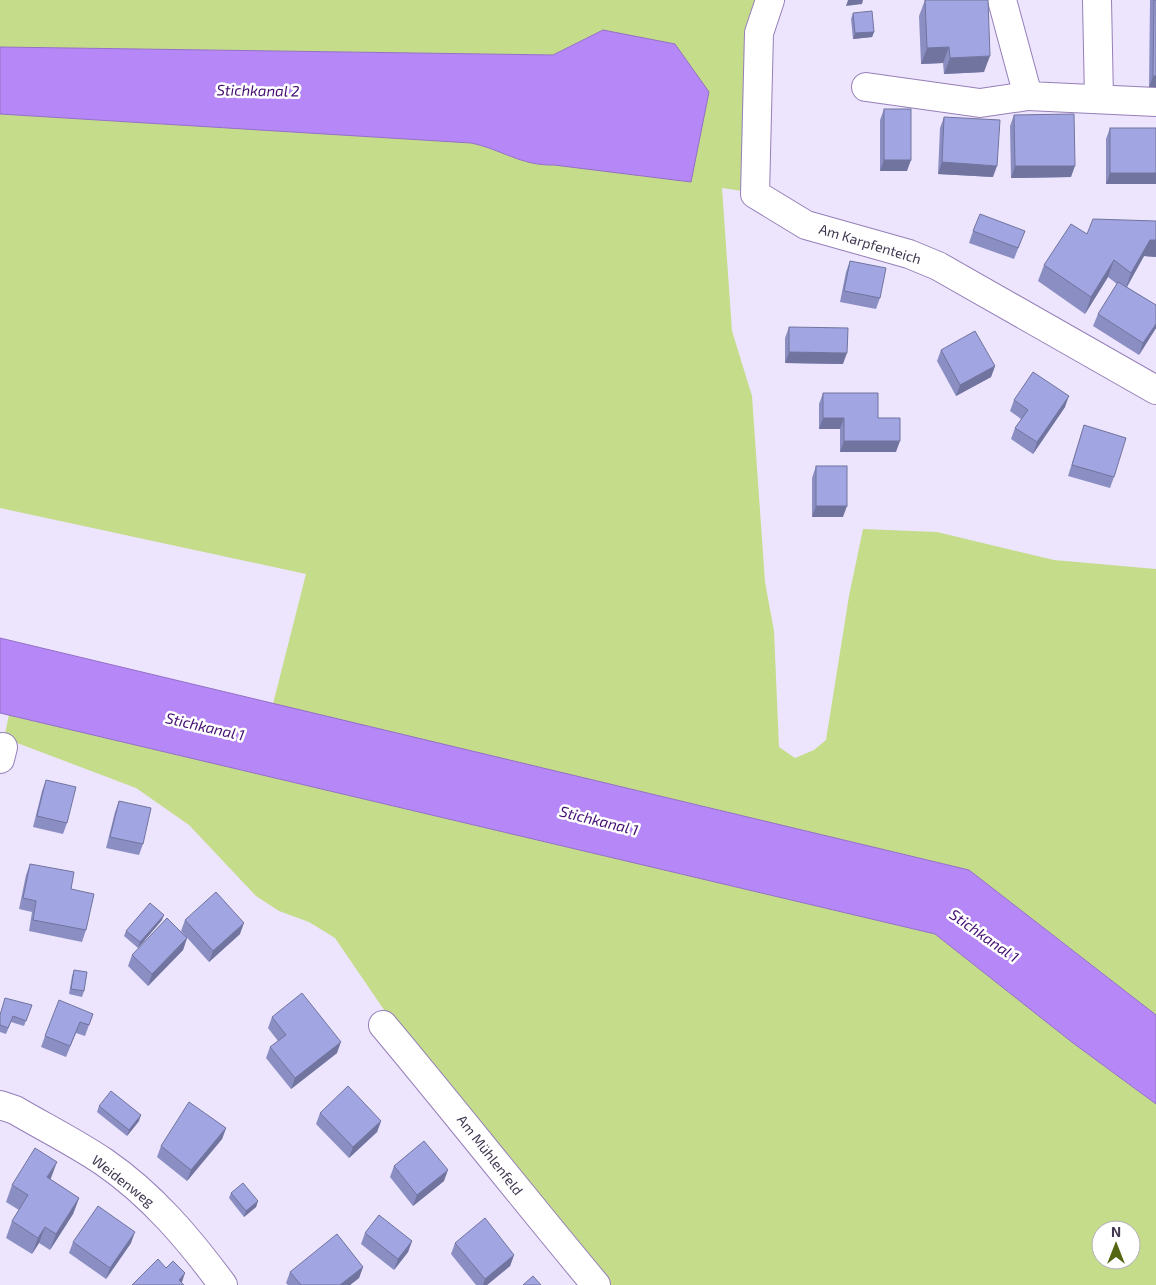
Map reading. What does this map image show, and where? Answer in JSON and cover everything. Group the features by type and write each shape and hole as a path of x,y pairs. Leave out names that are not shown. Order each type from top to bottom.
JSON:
{"street":[{"name":"Am Karpfenteich","path":"770,0 759,33 755,194 806,225 909,254 938,266 1156,390"},
{"path":"1002,0 1028,96"},
{"path":"1097,0 1099,99"},
{"path":"866,87 980,102 1028,96 1156,102"},
{"name":"Am Mühlenfeld","path":"383,1025 474,1133 498,1167 596,1285"},
{"name":"Weidenweg","path":"0,1105 15,1110 104,1162 145,1195 192,1243 223,1285"}],"green space":[{"path":"0,0 762,0 749,192 722,188 732,331 752,396 765,582 774,631 779,747 795,758 814,750 826,740 849,596 863,529 937,532 1054,560 1156,569 1156,1015 969,870 273,704 306,574 0,508 0,114 471,143 532,163 554,165 603,30 553,55 0,47"},
{"path":"9,715 935,934 1073,1043 1156,1104 1156,1285 611,1285 391,1020 335,938 309,922 279,911 256,896 189,825 136,788 4,738"}],"water":[{"name":"Stichkanal 2","path":"603,30 675,44 709,92 691,182 542,165 471,143 0,114 0,47 553,55"},
{"name":"Stichkanal 1","path":"0,638 969,870 1156,1015 1156,1104 1073,1043 935,934 0,713"}],"building":[{"path":"925,0 988,0 990,56 950,58 949,47 927,48"},
{"path":"1154,0 1156,0 1156,76 1153,76"},
{"path":"872,11 874,32 855,33 853,13"},
{"path":"884,109 911,109 911,160 884,160"},
{"path":"1074,114 1075,166 1015,166 1014,115"},
{"path":"944,117 1000,120 997,166 942,162"},
{"path":"1110,128 1156,128 1156,173 1110,173"},
{"path":"980,214 1025,231 1018,248 973,231"},
{"path":"1093,219 1156,221 1156,240 1150,240 1131,273 1114,260 1091,297 1044,265 1071,224 1087,234"},
{"path":"850,261 886,268 880,298 844,291"},
{"path":"1118,282 1156,305 1156,324 1143,343 1098,314"},
{"path":"789,327 848,328 847,353 789,352"},
{"path":"975,331 995,366 960,385 941,350"},
{"path":"1033,372 1069,396 1037,442 1015,428 1028,410 1014,400"},
{"path":"823,393 878,393 878,418 900,418 900,441 844,441 844,418 823,418"},
{"path":"1084,425 1126,438 1114,477 1072,465"},
{"path":"816,466 847,466 847,506 816,506"},
{"path":"46,780 76,787 67,823 37,816"},
{"path":"119,801 151,808 143,844 110,837"},
{"path":"30,864 74,872 71,889 94,894 86,930 33,920 36,901 23,898"},
{"path":"216,892 244,923 213,951 185,920"},
{"path":"150,903 164,915 140,942 126,931"},
{"path":"167,918 187,938 152,974 132,955"},
{"path":"74,970 87,972 84,991 71,989"},
{"path":"302,993 341,1042 295,1078 270,1047 286,1035 272,1017"},
{"path":"5,998 32,1005 26,1021 13,1016 8,1028 0,1025 0,1015"},
{"path":"59,1000 93,1014 89,1025 80,1022 70,1046 45,1036"},
{"path":"348,1086 381,1121 353,1147 320,1113"},
{"path":"111,1091 141,1115 129,1130 99,1106"},
{"path":"189,1102 226,1128 191,1170 161,1146"},
{"path":"424,1141 448,1170 417,1195 394,1166"},
{"path":"35,1148 57,1162 47,1177 79,1198 56,1234 45,1227 38,1238 12,1221 28,1195 12,1185"},
{"path":"243,1183 258,1201 246,1211 231,1193"},
{"path":"98,1206 135,1232 110,1268 73,1242"},
{"path":"379,1215 412,1241 398,1259 365,1233"},
{"path":"485,1218 514,1255 485,1279 455,1243"},
{"path":"337,1234 363,1267 340,1285 301,1285 290,1272"},
{"path":"158,1259 166,1268 173,1261 185,1273 179,1280 184,1285 132,1285"},
{"path":"533,1276 541,1285 523,1285"}]}
